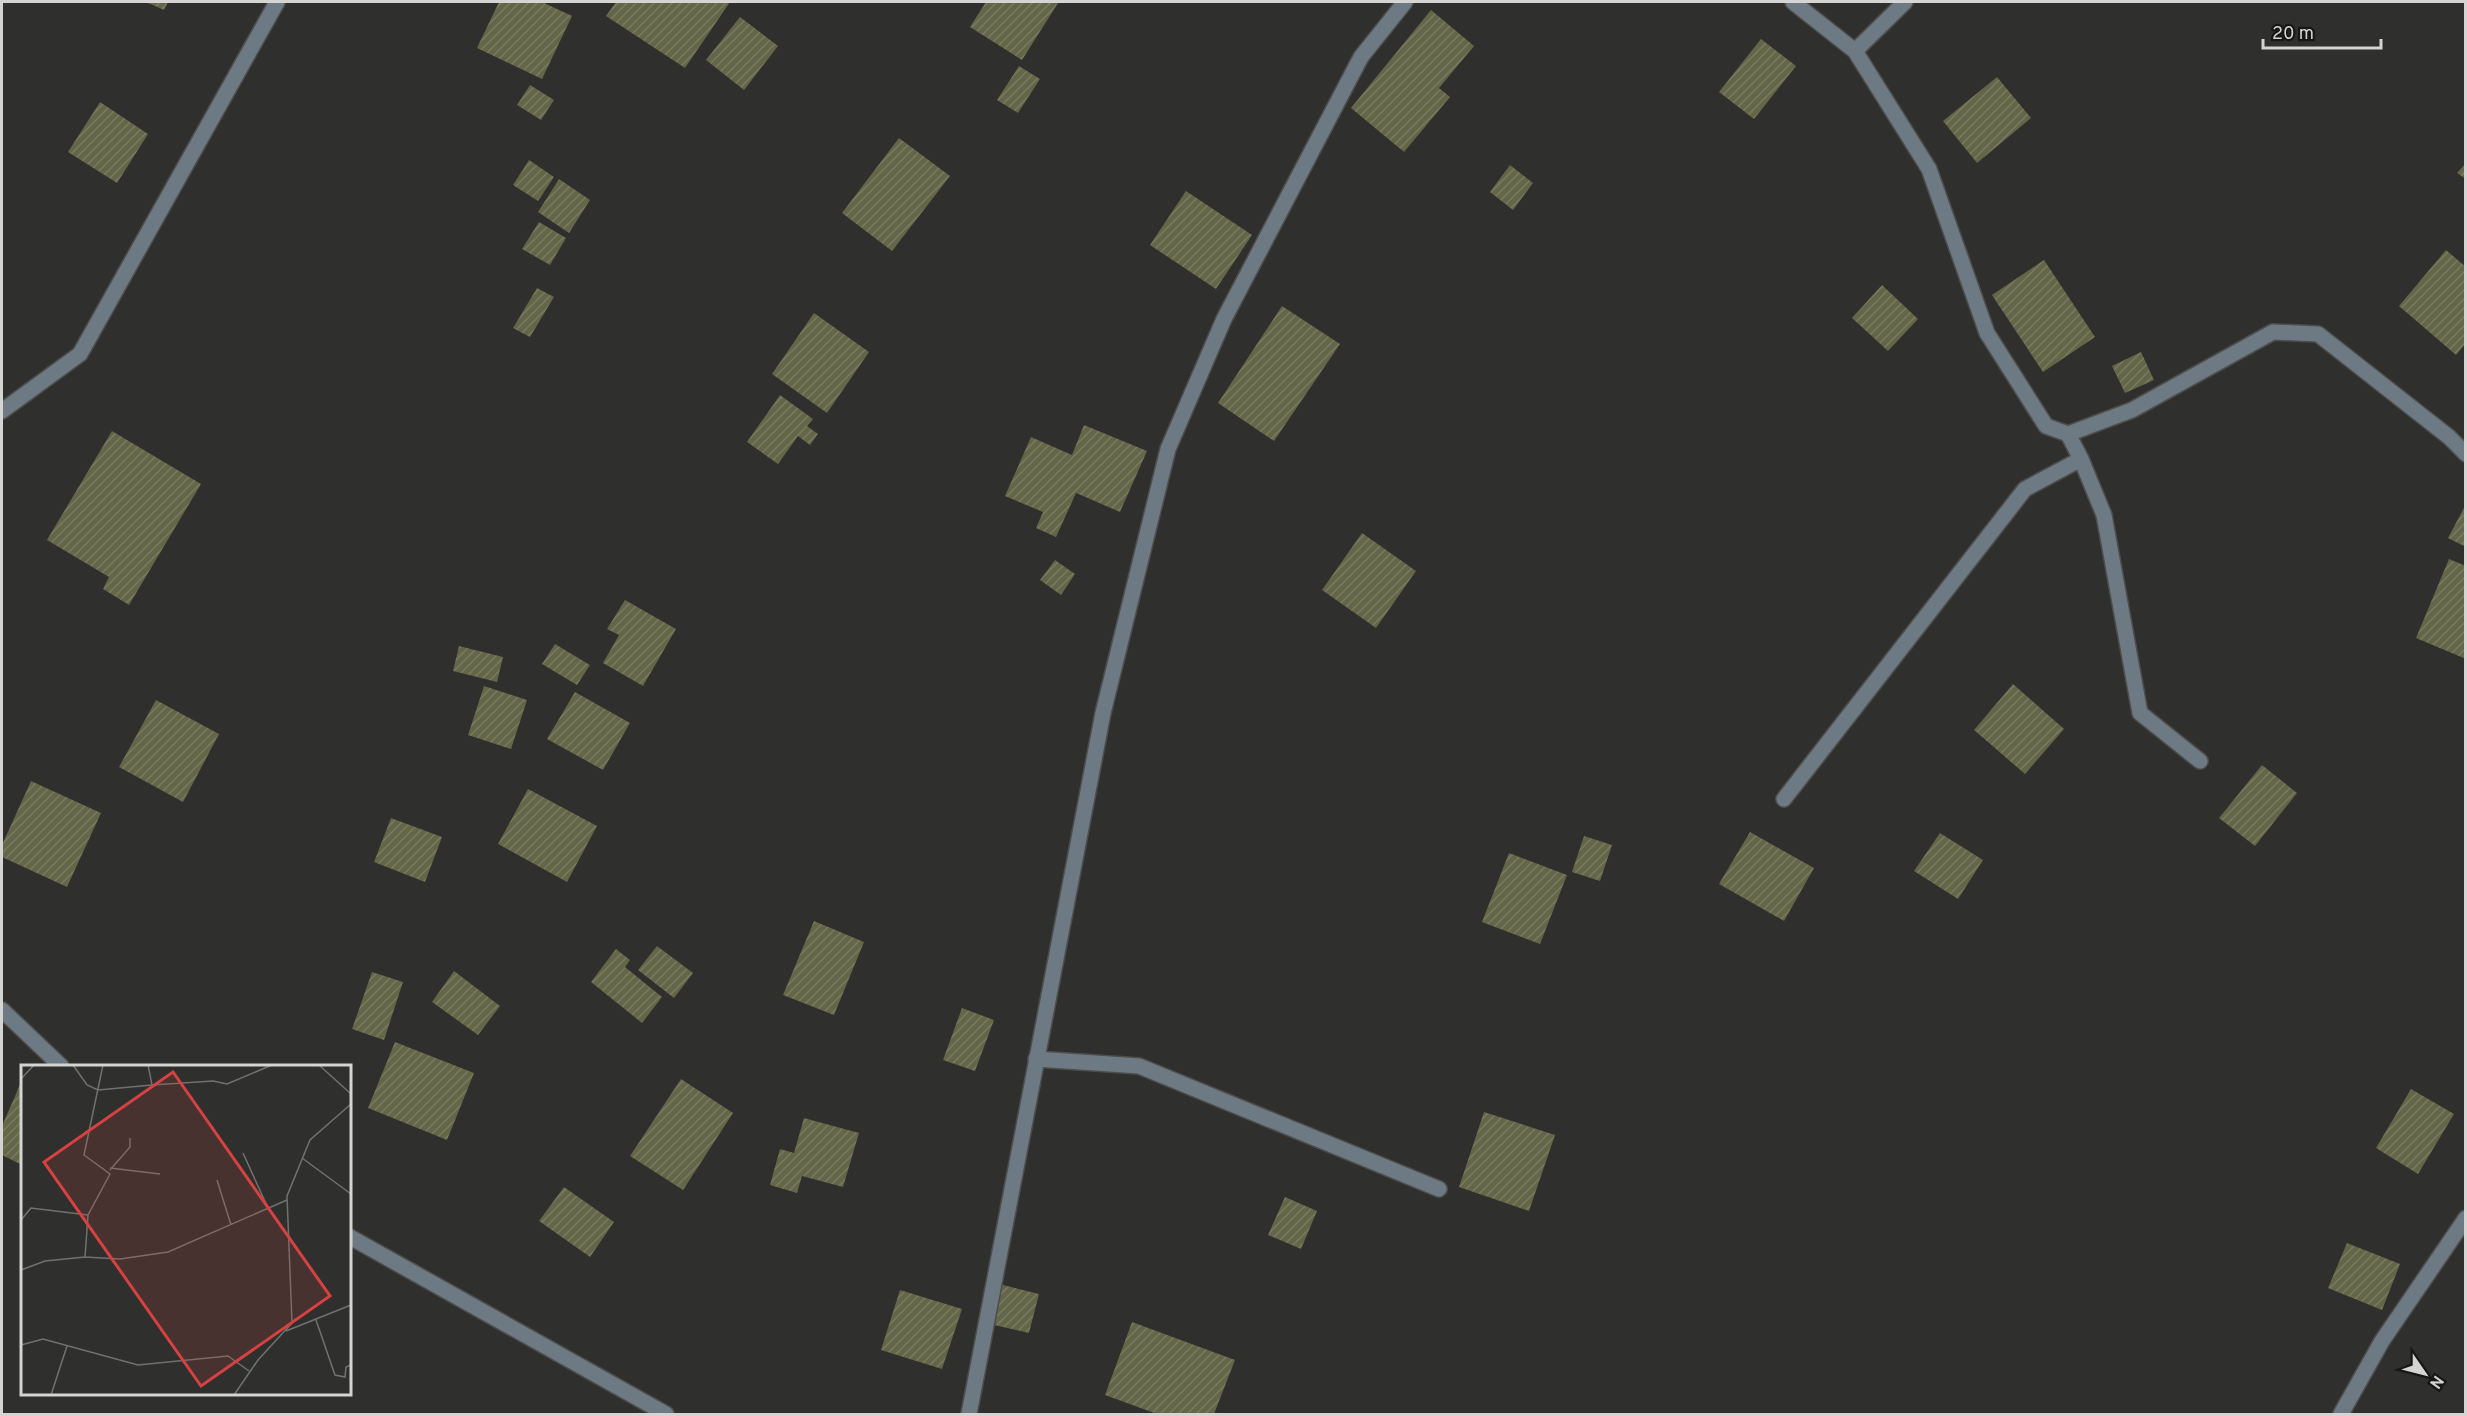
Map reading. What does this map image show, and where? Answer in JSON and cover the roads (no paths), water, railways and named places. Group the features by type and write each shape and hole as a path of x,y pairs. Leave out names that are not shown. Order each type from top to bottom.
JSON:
{"street":[{"path":"2,411 80,354 277,2"},
{"path":"969,1414 1103,713 1168,449 1224,320 1361,57 1405,2"},
{"path":"1793,2 1855,51 1929,169 1987,333 2046,426 2068,434 2132,410 2272,332 2307,333 2318,334 2449,437 2466,454"},
{"path":"1855,51 1905,2"},
{"path":"2068,434 2104,515 2140,713 2200,761"},
{"path":"1784,799 2025,489 2081,459"},
{"path":"2,1010 60,1065"},
{"path":"1036,1059 1139,1066 1439,1189"},
{"path":"2341,1414 2382,1341 2466,1218"},
{"path":"351,1238 666,1414"}]}
